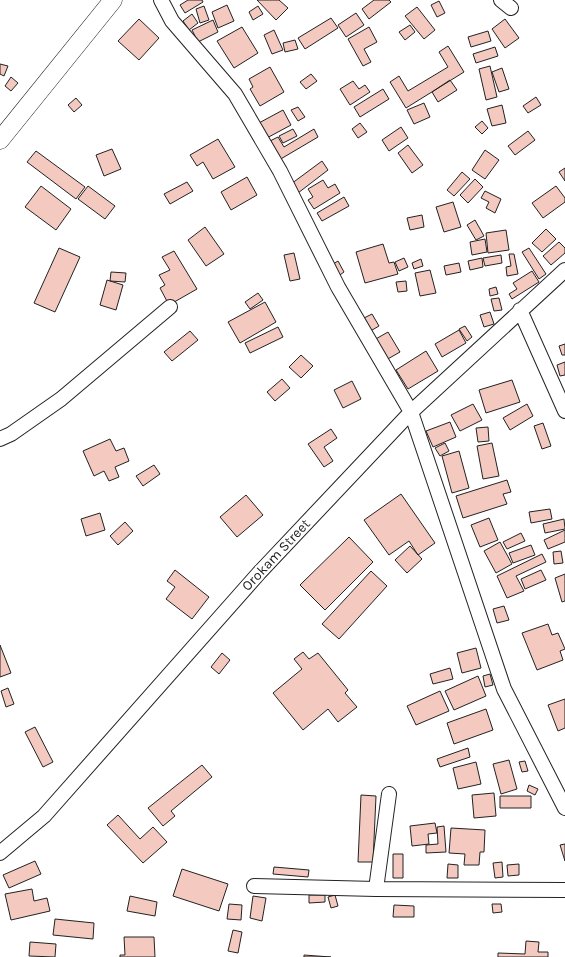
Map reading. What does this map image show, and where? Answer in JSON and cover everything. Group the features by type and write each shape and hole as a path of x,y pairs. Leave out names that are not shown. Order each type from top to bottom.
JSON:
{"main road":[{"path":"0,139 113,0"}],"street":[{"path":"161,0 172,20 235,94 280,171 338,287 411,412 504,688 565,808"},
{"name":"Orokam Street","path":"0,853 44,816 259,574 411,412 565,270"},
{"path":"0,439 11,434 61,399 170,307"},
{"path":"520,310 565,411"},
{"path":"376,889 389,794"},
{"path":"254,886 565,890"}],"building":[{"path":"188,0 202,0 203,2 185,13 180,5"},
{"path":"257,0 279,0 288,8 276,20"},
{"path":"374,0 389,0 391,2 369,19 362,9"},
{"path":"439,1 445,13 437,17 431,5"},
{"path":"227,5 234,21 218,28 212,12"},
{"path":"204,6 209,20 200,23 196,9"},
{"path":"258,6 263,14 253,20 249,12"},
{"path":"417,7 435,30 424,39 405,16"},
{"path":"356,13 364,25 346,37 338,25"},
{"path":"192,14 198,23 189,30 183,21"},
{"path":"331,18 338,28 305,49 298,38"},
{"path":"139,19 159,38 139,60 118,41"},
{"path":"505,19 519,38 505,48 492,29"},
{"path":"213,20 218,32 198,42 192,30"},
{"path":"410,25 415,32 405,40 399,32"},
{"path":"242,27 258,53 234,68 217,41"},
{"path":"369,27 377,42 364,49 371,62 363,66 348,39"},
{"path":"274,30 283,50 272,54 264,35"},
{"path":"488,31 491,41 471,47 468,37"},
{"path":"295,40 298,49 285,52 283,43"},
{"path":"448,46 464,72 406,108 390,82 399,76 408,91 448,67 439,52"},
{"path":"495,47 498,56 476,63 473,54"},
{"path":"0,64 8,66 4,76 0,74"},
{"path":"490,66 497,97 486,100 479,69"},
{"path":"270,67 284,92 260,106 250,89 253,87 249,79"},
{"path":"502,68 509,89 499,92 492,72"},
{"path":"311,74 317,81 306,89 300,82"},
{"path":"11,77 18,83 11,91 5,86"},
{"path":"450,80 457,90 438,102 432,92"},
{"path":"353,81 359,89 365,85 370,92 350,105 340,89"},
{"path":"383,89 389,99 360,117 354,107"},
{"path":"536,97 541,105 528,113 523,106"},
{"path":"76,98 82,105 74,112 68,105"},
{"path":"424,103 430,117 414,124 407,110"},
{"path":"502,105 506,123 492,126 487,109"},
{"path":"298,107 305,117 298,121 291,110"},
{"path":"283,110 291,125 265,139 257,124"},
{"path":"482,121 488,128 482,134 475,127"},
{"path":"360,123 367,132 358,138 352,129"},
{"path":"401,127 408,138 389,151 382,140"},
{"path":"293,129 297,136 283,143 279,136"},
{"path":"314,129 318,137 279,160 268,142 278,137 284,147"},
{"path":"528,131 535,140 515,155 508,146"},
{"path":"218,139 235,167 213,179 203,162 197,166 190,155"},
{"path":"408,145 423,165 412,173 398,153"},
{"path":"112,149 121,169 104,176 96,155"},
{"path":"485,150 499,160 485,179 472,170"},
{"path":"36,151 85,187 76,199 27,162"},
{"path":"322,161 328,170 298,193 291,184"},
{"path":"565,168 565,181 559,172"},
{"path":"462,172 470,179 454,196 447,190"},
{"path":"247,177 257,195 231,210 221,192"},
{"path":"475,179 483,187 468,203 460,195"},
{"path":"323,180 328,188 335,184 340,193 314,209 308,200 313,197 308,189"},
{"path":"187,182 193,191 170,204 164,194"},
{"path":"41,186 71,209 56,230 25,207"},
{"path":"88,186 115,206 105,219 78,199"},
{"path":"556,186 565,198 565,202 543,218 532,203"},
{"path":"485,191 501,199 495,213 486,208 489,202 481,198"},
{"path":"344,197 349,206 322,221 317,213"},
{"path":"453,202 461,227 444,232 436,207"},
{"path":"422,215 424,227 410,230 407,218"},
{"path":"475,220 484,236 476,240 467,225"},
{"path":"205,227 224,254 206,266 188,240"},
{"path":"546,229 556,239 542,252 532,243"},
{"path":"506,230 509,250 488,253 486,233"},
{"path":"485,239 487,252 472,255 470,242"},
{"path":"559,242 565,248 565,253 551,265 543,256"},
{"path":"383,244 389,263 394,262 398,274 365,283 356,252"},
{"path":"59,248 80,257 55,312 34,303"},
{"path":"529,248 546,274 539,279 522,252"},
{"path":"174,251 197,289 169,305 160,288 165,285 159,275 170,270 162,257"},
{"path":"294,253 300,279 290,281 284,255"},
{"path":"509,254 514,254 518,274 507,276 506,267 511,266"},
{"path":"501,255 502,263 485,266 483,258"},
{"path":"404,258 408,267 399,271 395,262"},
{"path":"482,258 483,267 470,270 468,261"},
{"path":"421,259 423,266 414,269 412,263"},
{"path":"338,261 344,272 337,277 330,266"},
{"path":"459,263 461,272 446,275 444,266"},
{"path":"430,270 436,293 420,296 415,273"},
{"path":"532,271 539,282 512,299 509,294 517,289 513,283"},
{"path":"111,272 126,273 125,282 110,281"},
{"path":"107,280 123,285 116,310 100,305"},
{"path":"406,281 407,291 398,292 396,282"},
{"path":"496,287 498,294 490,296 489,289"},
{"path":"258,293 263,300 250,309 245,302"},
{"path":"499,298 502,310 494,311 491,299"},
{"path":"265,302 276,322 240,343 228,322"},
{"path":"490,312 494,324 484,327 480,315"},
{"path":"372,314 379,326 367,333 360,320"},
{"path":"465,326 472,337 467,341 459,329"},
{"path":"278,327 283,337 250,353 245,343"},
{"path":"459,330 466,343 442,357 435,344"},
{"path":"190,331 198,340 172,361 164,352"},
{"path":"388,332 400,352 386,360 374,340"},
{"path":"565,344 565,355 562,355 559,346"},
{"path":"426,351 438,371 408,389 396,370"},
{"path":"301,355 313,366 301,378 289,367"},
{"path":"565,362 565,375 560,376 557,365"},
{"path":"282,379 290,388 275,401 267,392"},
{"path":"512,380 520,402 486,413 479,390"},
{"path":"352,381 361,399 343,408 334,390"},
{"path":"473,404 482,420 460,431 451,415"},
{"path":"527,404 533,416 510,430 503,418"},
{"path":"450,422 456,437 433,447 426,431"},
{"path":"543,423 551,446 542,449 534,426"},
{"path":"488,427 489,441 478,442 476,428"},
{"path":"331,429 337,438 324,447 333,461 324,467 308,444"},
{"path":"110,439 116,451 124,448 129,461 115,467 119,477 109,481 104,471 94,476 83,451"},
{"path":"445,443 449,451 440,456 435,448"},
{"path":"492,443 499,476 483,479 477,446"},
{"path":"459,451 469,488 452,493 442,456"},
{"path":"154,465 160,474 143,486 136,476"},
{"path":"507,480 511,492 503,494 507,504 463,518 456,496"},
{"path":"401,494 435,543 418,555 409,541 389,555 364,520"},
{"path":"246,495 263,515 237,537 220,517"},
{"path":"550,509 552,519 531,523 529,512"},
{"path":"100,513 105,530 86,536 81,519"},
{"path":"489,518 498,540 480,547 471,525"},
{"path":"564,519 565,529 545,533 543,524"},
{"path":"125,522 133,531 118,545 110,536"},
{"path":"565,530 565,542 548,549 544,540"},
{"path":"521,533 525,541 507,549 503,542"},
{"path":"349,537 373,562 325,610 300,585"},
{"path":"500,542 512,564 496,573 484,551"},
{"path":"531,545 535,555 513,563 509,553"},
{"path":"410,546 422,559 407,573 395,560"},
{"path":"561,551 563,563 554,564 553,552"},
{"path":"542,554 546,562 516,576 524,591 507,598 497,576"},
{"path":"175,570 209,597 192,619 166,599 175,587 167,581"},
{"path":"541,570 546,580 525,589 521,579"},
{"path":"371,571 387,586 339,639 322,624"},
{"path":"565,574 565,601 562,602 555,578"},
{"path":"504,606 509,620 497,623 493,609"},
{"path":"548,624 552,635 558,633 565,649 560,651 563,660 537,670 522,633"},
{"path":"0,645 11,673 0,677"},
{"path":"476,648 481,668 462,673 457,653"},
{"path":"303,652 309,659 318,653 348,690 345,693 357,707 338,722 328,709 303,730 273,693 302,669 294,659"},
{"path":"222,653 230,660 219,674 211,667"},
{"path":"450,668 453,679 433,684 430,674"},
{"path":"490,674 493,685 485,687 483,676"},
{"path":"478,676 486,696 454,710 445,691"},
{"path":"8,688 14,704 6,707 1,691"},
{"path":"440,691 449,711 416,725 407,706"},
{"path":"565,699 565,728 558,731 548,705"},
{"path":"486,709 493,730 454,744 447,723"},
{"path":"35,727 53,762 43,767 25,732"},
{"path":"468,748 470,757 440,767 437,759"},
{"path":"509,760 517,789 501,794 493,764"},
{"path":"525,761 528,771 522,772 519,762"},
{"path":"476,762 481,784 458,789 453,768"},
{"path":"202,765 212,777 171,811 175,816 163,826 148,808"},
{"path":"529,785 538,789 535,795 527,791"},
{"path":"494,793 496,816 474,818 472,795"},
{"path":"361,795 376,796 373,862 358,862"},
{"path":"500,796 531,796 531,808 500,808"},
{"path":"118,815 140,839 153,827 167,842 143,863 107,825"},
{"path":"435,823 437,833 428,834 429,844 412,846 410,826"},
{"path":"444,826 446,852 426,853 426,845 438,844 437,827"},
{"path":"451,828 485,830 484,852 480,852 479,865 464,865 465,854 449,853"},
{"path":"565,844 565,861 560,845"},
{"path":"393,854 403,854 403,878 393,878"},
{"path":"35,861 41,874 9,888 3,875"},
{"path":"502,862 503,877 495,878 493,863"},
{"path":"448,864 458,865 458,878 447,878"},
{"path":"519,864 519,875 508,876 507,865"},
{"path":"274,867 309,870 308,877 273,874"},
{"path":"182,869 228,884 219,911 173,896"},
{"path":"32,889 34,901 47,898 50,911 11,920 5,894"},
{"path":"309,895 325,895 325,902 309,903"},
{"path":"335,895 338,906 331,908 328,897"},
{"path":"130,896 157,902 155,916 127,911"},
{"path":"253,896 266,898 262,921 250,918"},
{"path":"229,904 242,905 241,920 227,919"},
{"path":"492,904 501,904 502,912 493,913"},
{"path":"394,905 414,906 414,917 393,917"},
{"path":"55,919 94,923 93,939 53,935"},
{"path":"233,930 242,932 238,953 228,951"},
{"path":"124,937 154,937 155,957 120,957 120,955 125,955"},
{"path":"526,941 539,942 538,952 548,952 548,957 498,957 498,953 525,954"},
{"path":"30,942 56,944 55,957 29,956"},
{"path":"304,955 331,957 304,957"}]}
